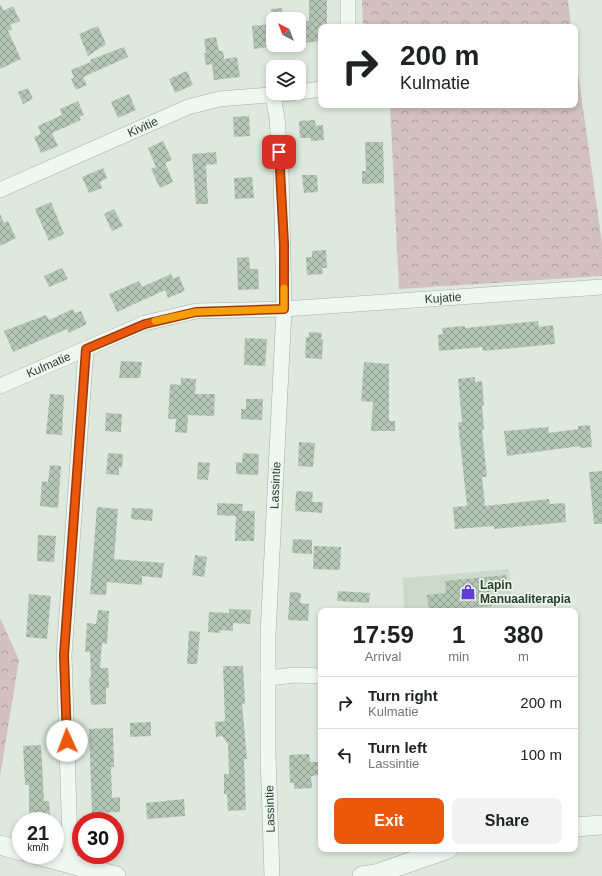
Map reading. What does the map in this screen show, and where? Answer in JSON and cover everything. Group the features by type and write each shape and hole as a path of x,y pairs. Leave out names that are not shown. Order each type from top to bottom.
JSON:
{"street":[{"path":"348,0 348,24"},
{"path":"306,91 318,89"},
{"name":"Kivitie","path":"0,190 188,107 219,99 266,96"},
{"name":"Lassintie","path":"272,876 268,628 284,309 281,172 277,118 274,100"},
{"name":"Kujatie","path":"284,309 602,287"},
{"name":"Kulmatie","path":"0,386 145,324 196,312 284,309"},
{"path":"69,864 70,843 64,655 86,349"},
{"path":"268,678 295,675 318,676"},
{"path":"578,827 602,825"},
{"path":"0,845 12,848"},
{"path":"362,876 376,874 439,852"},
{"path":"64,863 116,876"}],"shaded area":[{"path":"509,569 513,608 404,608 403,578"}],"green space":[{"path":"362,0 568,0 571,24 363,24"},
{"path":"578,73 602,243 602,276 399,289 390,108 578,108"},
{"path":"0,618 19,660 0,776"}],"building":[{"path":"309,0 327,0 327,24 318,24 318,41 306,43 306,21 309,21"},
{"path":"0,4 4,11 13,6 20,21 10,25 12,29 8,31 21,59 0,69"},
{"path":"282,8 282,12 271,12 271,9"},
{"path":"266,25 266,47 254,49 252,26"},
{"path":"98,26 106,44 88,56 79,34"},
{"path":"216,37 219,51 223,51 224,59 237,57 240,77 214,80 212,64 206,65 204,39"},
{"path":"124,47 128,57 83,77 87,85 76,90 71,79 74,78 71,70 91,62 90,60"},
{"path":"187,71 193,85 175,93 169,79"},
{"path":"28,88 33,99 23,104 18,92"},
{"path":"129,94 136,110 118,118 111,102"},
{"path":"78,101 84,115 79,117 81,120 52,133 58,146 41,153 34,137 41,134 38,126 62,115 60,109"},
{"path":"249,116 250,136 234,137 233,117"},
{"path":"315,120 316,126 323,125 324,140 311,141 311,138 300,138 299,121"},
{"path":"163,141 172,160 165,163 173,182 160,188 151,169 156,167 148,148"},
{"path":"365,142 383,142 384,183 362,184 362,171 366,171"},
{"path":"216,152 217,164 206,165 208,204 196,204 192,154"},
{"path":"103,168 107,178 100,182 102,188 89,193 82,177"},
{"path":"302,175 317,175 318,192 304,193"},
{"path":"252,177 254,198 235,199 234,178"},
{"path":"51,202 64,234 49,241 35,209"},
{"path":"114,209 123,226 112,231 104,214"},
{"path":"0,214 4,223 8,221 16,238 0,246"},
{"path":"326,250 327,268 322,268 323,274 307,275 306,257 312,257 312,251"},
{"path":"249,257 250,269 258,269 259,289 238,290 237,258"},
{"path":"62,268 68,279 49,287 44,276"},
{"path":"171,274 173,279 179,276 185,291 168,298 165,290 117,312 109,294 139,281 142,287"},
{"path":"73,309 75,313 81,311 87,324 69,333 67,329 13,352 4,331 46,315 49,320"},
{"path":"538,321 539,327 553,325 555,344 483,351 482,347 439,351 438,335 443,334 442,328 465,326 465,328"},
{"path":"309,332 322,333 322,359 305,358 306,337 309,337"},
{"path":"245,338 267,339 265,366 244,365"},
{"path":"121,361 142,362 140,378 119,378"},
{"path":"364,362 389,364 389,421 395,421 395,431 371,431 373,402 361,401"},
{"path":"475,377 475,382 482,381 484,405 482,406 484,429 482,430 487,477 482,477 485,506 549,499 550,504 565,503 566,522 494,529 494,526 455,529 453,507 467,506 458,422 462,422 458,379"},
{"path":"181,378 196,379 195,394 215,394 214,416 188,415 187,433 175,432 176,419 168,419 170,384 181,385"},
{"path":"50,394 64,395 62,435 46,434"},
{"path":"246,399 263,399 262,420 241,419 241,409 246,409"},
{"path":"106,413 122,414 121,432 105,431"},
{"path":"590,425 592,447 580,448 580,446 507,456 504,431 548,427 549,433 578,429 578,426"},
{"path":"299,442 315,443 313,467 298,466"},
{"path":"108,453 123,454 122,468 119,467 119,475 106,474"},
{"path":"243,453 259,454 258,475 236,474 236,462 242,463"},
{"path":"198,462 210,463 208,480 197,479"},
{"path":"50,465 61,466 58,508 40,506 42,481 48,482"},
{"path":"602,471 602,524 594,524 589,472"},
{"path":"296,491 313,492 312,502 323,502 322,513 295,511"},
{"path":"217,503 243,504 242,511 255,511 254,541 235,541 236,516 217,515"},
{"path":"97,507 118,509 114,559 164,563 162,578 142,576 142,585 107,582 106,595 90,594"},
{"path":"132,508 153,509 152,521 131,519"},
{"path":"38,535 56,536 54,562 37,561"},
{"path":"293,539 312,540 312,554 292,553"},
{"path":"314,546 341,547 340,570 313,569"},
{"path":"195,555 207,557 204,577 192,575"},
{"name":"Lapin Manuaaliterapia","path":"506,575 508,589 491,591 492,606 467,608 429,608 427,595 446,593 445,581"},
{"path":"338,591 370,593 369,603 337,601"},
{"path":"290,592 301,593 300,603 309,604 308,621 288,620"},
{"path":"29,594 51,596 47,639 26,637"},
{"path":"229,609 251,610 250,624 233,623 233,631 220,630 220,633 208,632 209,612 229,613"},
{"path":"98,610 109,611 107,644 102,643 100,668 108,668 109,688 106,688 106,704 91,705 89,677 91,678 90,652 85,652 87,623 96,624"},
{"path":"189,631 200,632 197,664 187,664"},
{"path":"223,666 243,666 245,704 242,704 247,759 244,759 246,810 228,811 227,794 224,794 224,774 229,774 228,744 222,736 216,737 215,722 225,721"},
{"path":"151,722 151,736 130,737 130,723"},
{"path":"113,728 114,767 111,767 112,798 120,797 120,812 92,812 89,729"},
{"path":"41,745 44,801 49,801 50,812 29,812 29,785 25,785 23,746"},
{"path":"309,754 310,762 318,762 318,775 311,776 312,788 294,789 294,783 290,783 289,755"},
{"path":"184,799 185,816 147,819 146,803"}],"slow traffic":[{"path":"155,321 196,312 284,309 284,288"}],"place":[{"name":"Lapin Manuaaliterapia","path":"468,592"}],"route":[{"path":"67,741 64,655 86,349 145,324 196,312 284,309 284,244 279,152"}]}
